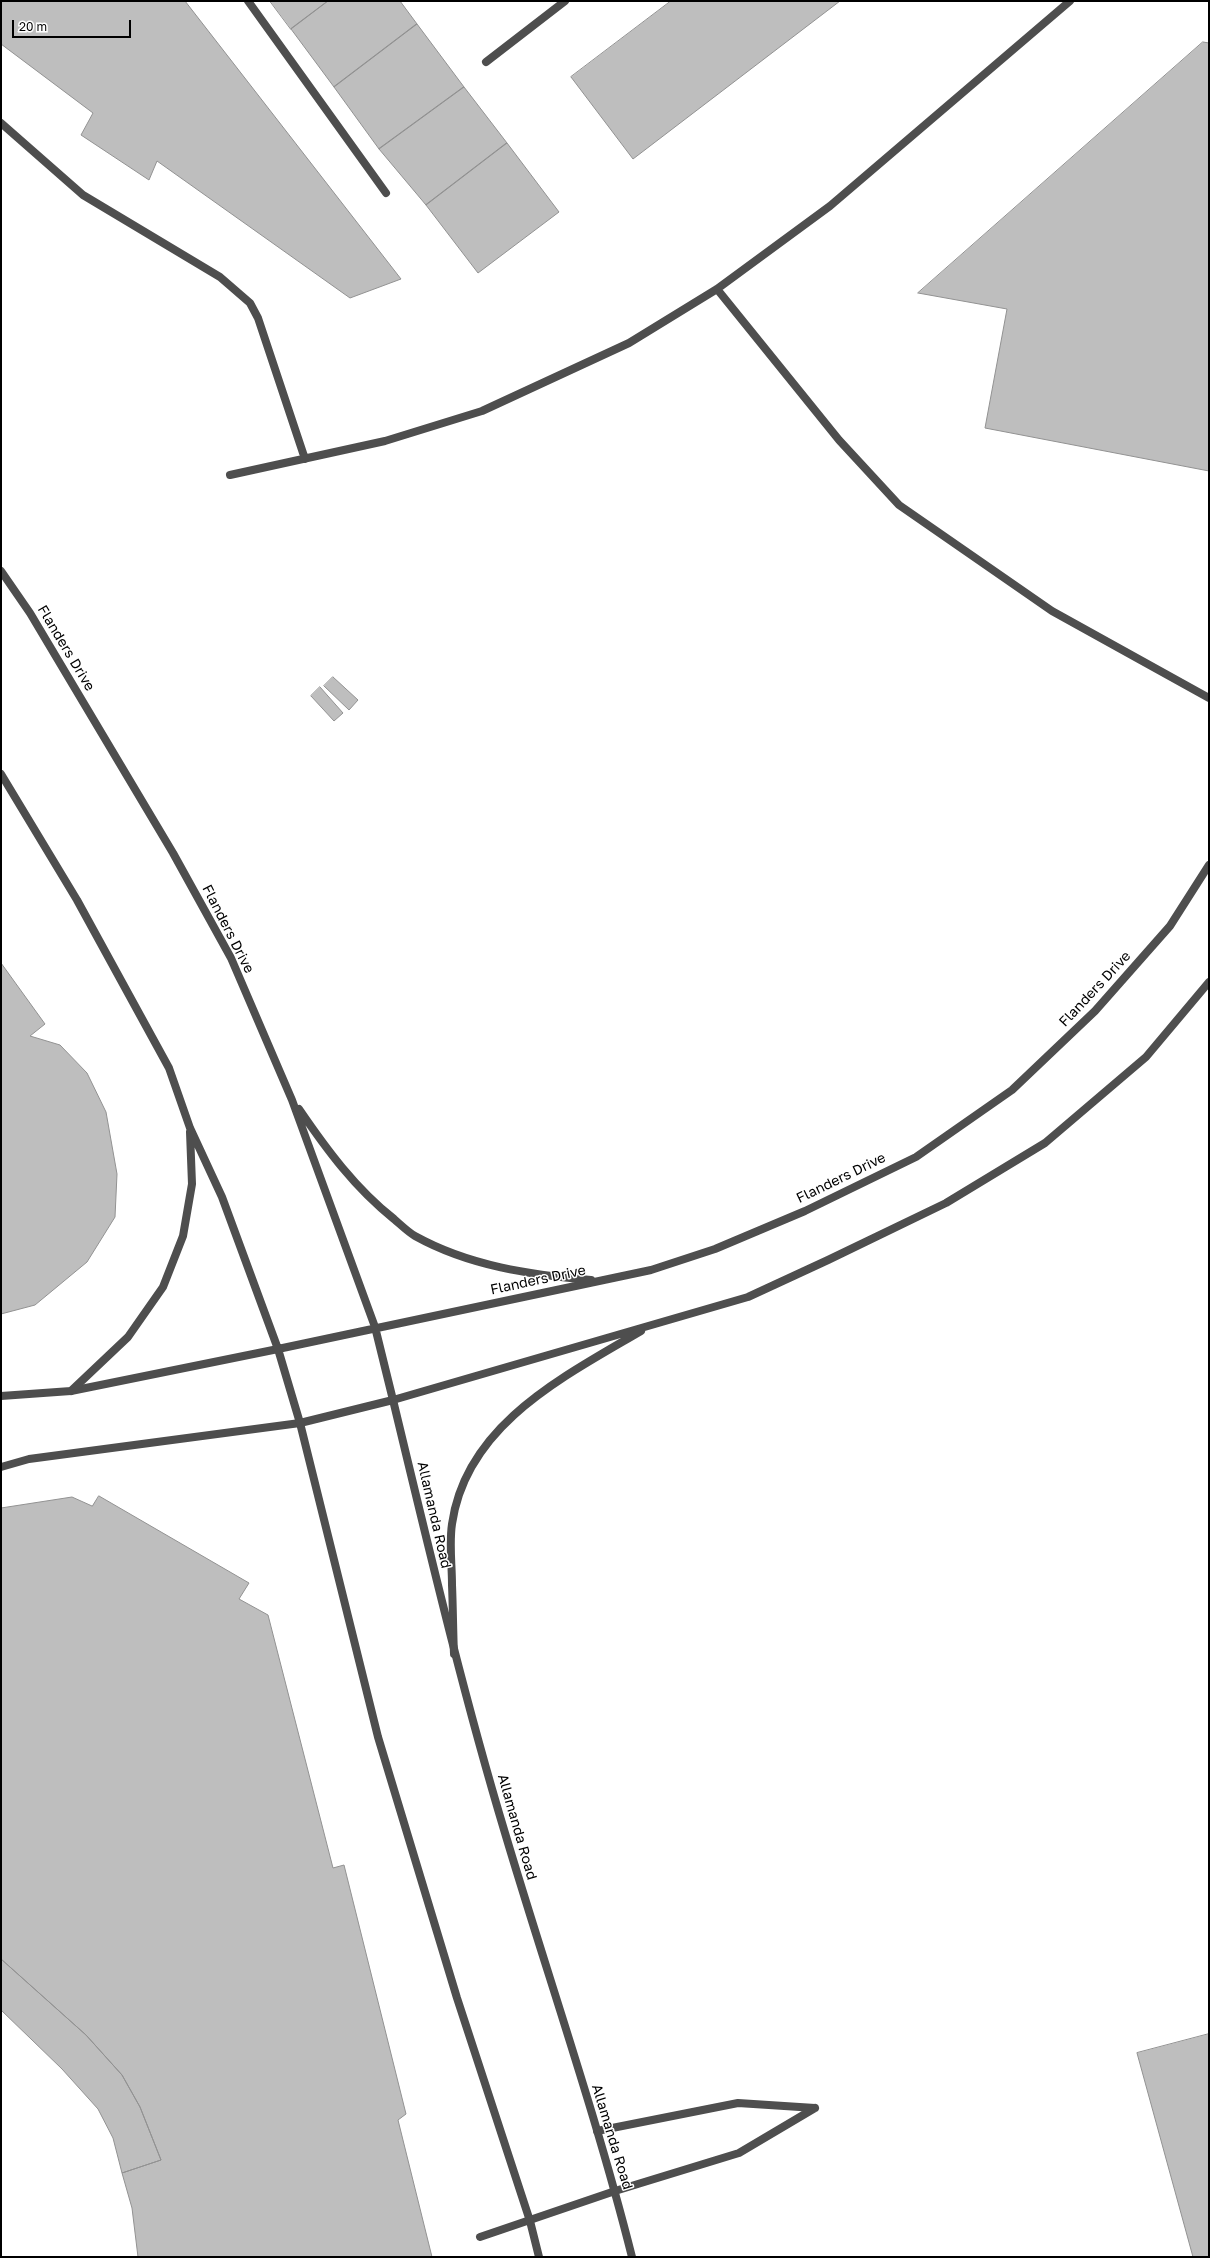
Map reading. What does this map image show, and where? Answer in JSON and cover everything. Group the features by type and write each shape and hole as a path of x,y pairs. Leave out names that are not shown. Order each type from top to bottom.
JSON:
{"street":[{"path":"248,1 386,193"},
{"path":"486,62 565,1"},
{"path":"230,475 384,441 482,411 629,343 717,289 830,206 1070,1"},
{"path":"1,123 82,195 220,277 250,302 258,318 306,459"},
{"path":"717,289 839,440 899,505 1052,611 1209,698"},
{"name":"Flanders Drive","path":"1,571 30,613 173,853 231,958 292,1100 375,1327 393,1400"},
{"path":"1,774 77,900 169,1068 190,1128 222,1197 278,1349 300,1423 378,1737 457,1998 530,2222 539,2257"},
{"name":"Flanders Drive","path":"1,1396 71,1391 651,1270 715,1249 805,1211 916,1157 1012,1090 1095,1011 1170,926 1209,865"},
{"path":"1,1467 29,1459 300,1423 393,1400 748,1297 946,1203 1045,1143 1146,1057 1209,982"},
{"path":"292,1100 329,1153 354,1183 383,1210 415,1236 480,1262 538,1276 601,1281"},
{"path":"71,1391 128,1337 163,1287 183,1236 192,1184 190,1128"},
{"path":"454,1654 450,1554 452,1524 459,1494 469,1469 484,1445 512,1415 586,1364 652,1325"},
{"name":"Allamanda Road","path":"393,1400 454,1654 504,1832 597,2131 615,2191 632,2257"},
{"path":"480,2237 530,2222 615,2191 739,2153 815,2108 738,2103 597,2131"}],"building":[{"path":"1,1 185,1 401,279 350,298 157,161 149,180 81,135 93,113 1,44"},
{"path":"270,1 328,1 291,29"},
{"path":"328,1 400,1 417,24 334,87 291,29"},
{"path":"671,1 840,1 633,159 571,77"},
{"path":"417,24 464,87 379,149 334,87"},
{"path":"1203,42 1209,43 1209,471 985,428 1007,309 918,293"},
{"path":"464,87 507,143 426,205 379,149"},
{"path":"507,143 559,212 478,273 426,205"},
{"path":"333,677 358,700 349,710 324,686"},
{"path":"320,687 343,713 334,721 311,696"},
{"path":"1,963 45,1024 30,1036 60,1045 87,1073 106,1112 117,1174 115,1217 87,1262 35,1305 1,1314"},
{"path":"99,1496 249,1583 239,1599 268,1615 333,1868 344,1865 406,2114 398,2120 432,2257 138,2257 132,2208 122,2173 161,2160 140,2107 122,2075 86,2035 1,1959 1,1508 72,1497 92,1506"},
{"path":"1,1959 86,2035 122,2075 140,2107 161,2160 122,2173 113,2138 98,2109 62,2069 1,2010"},
{"path":"1209,2034 1209,2257 1193,2257 1137,2053"}]}
